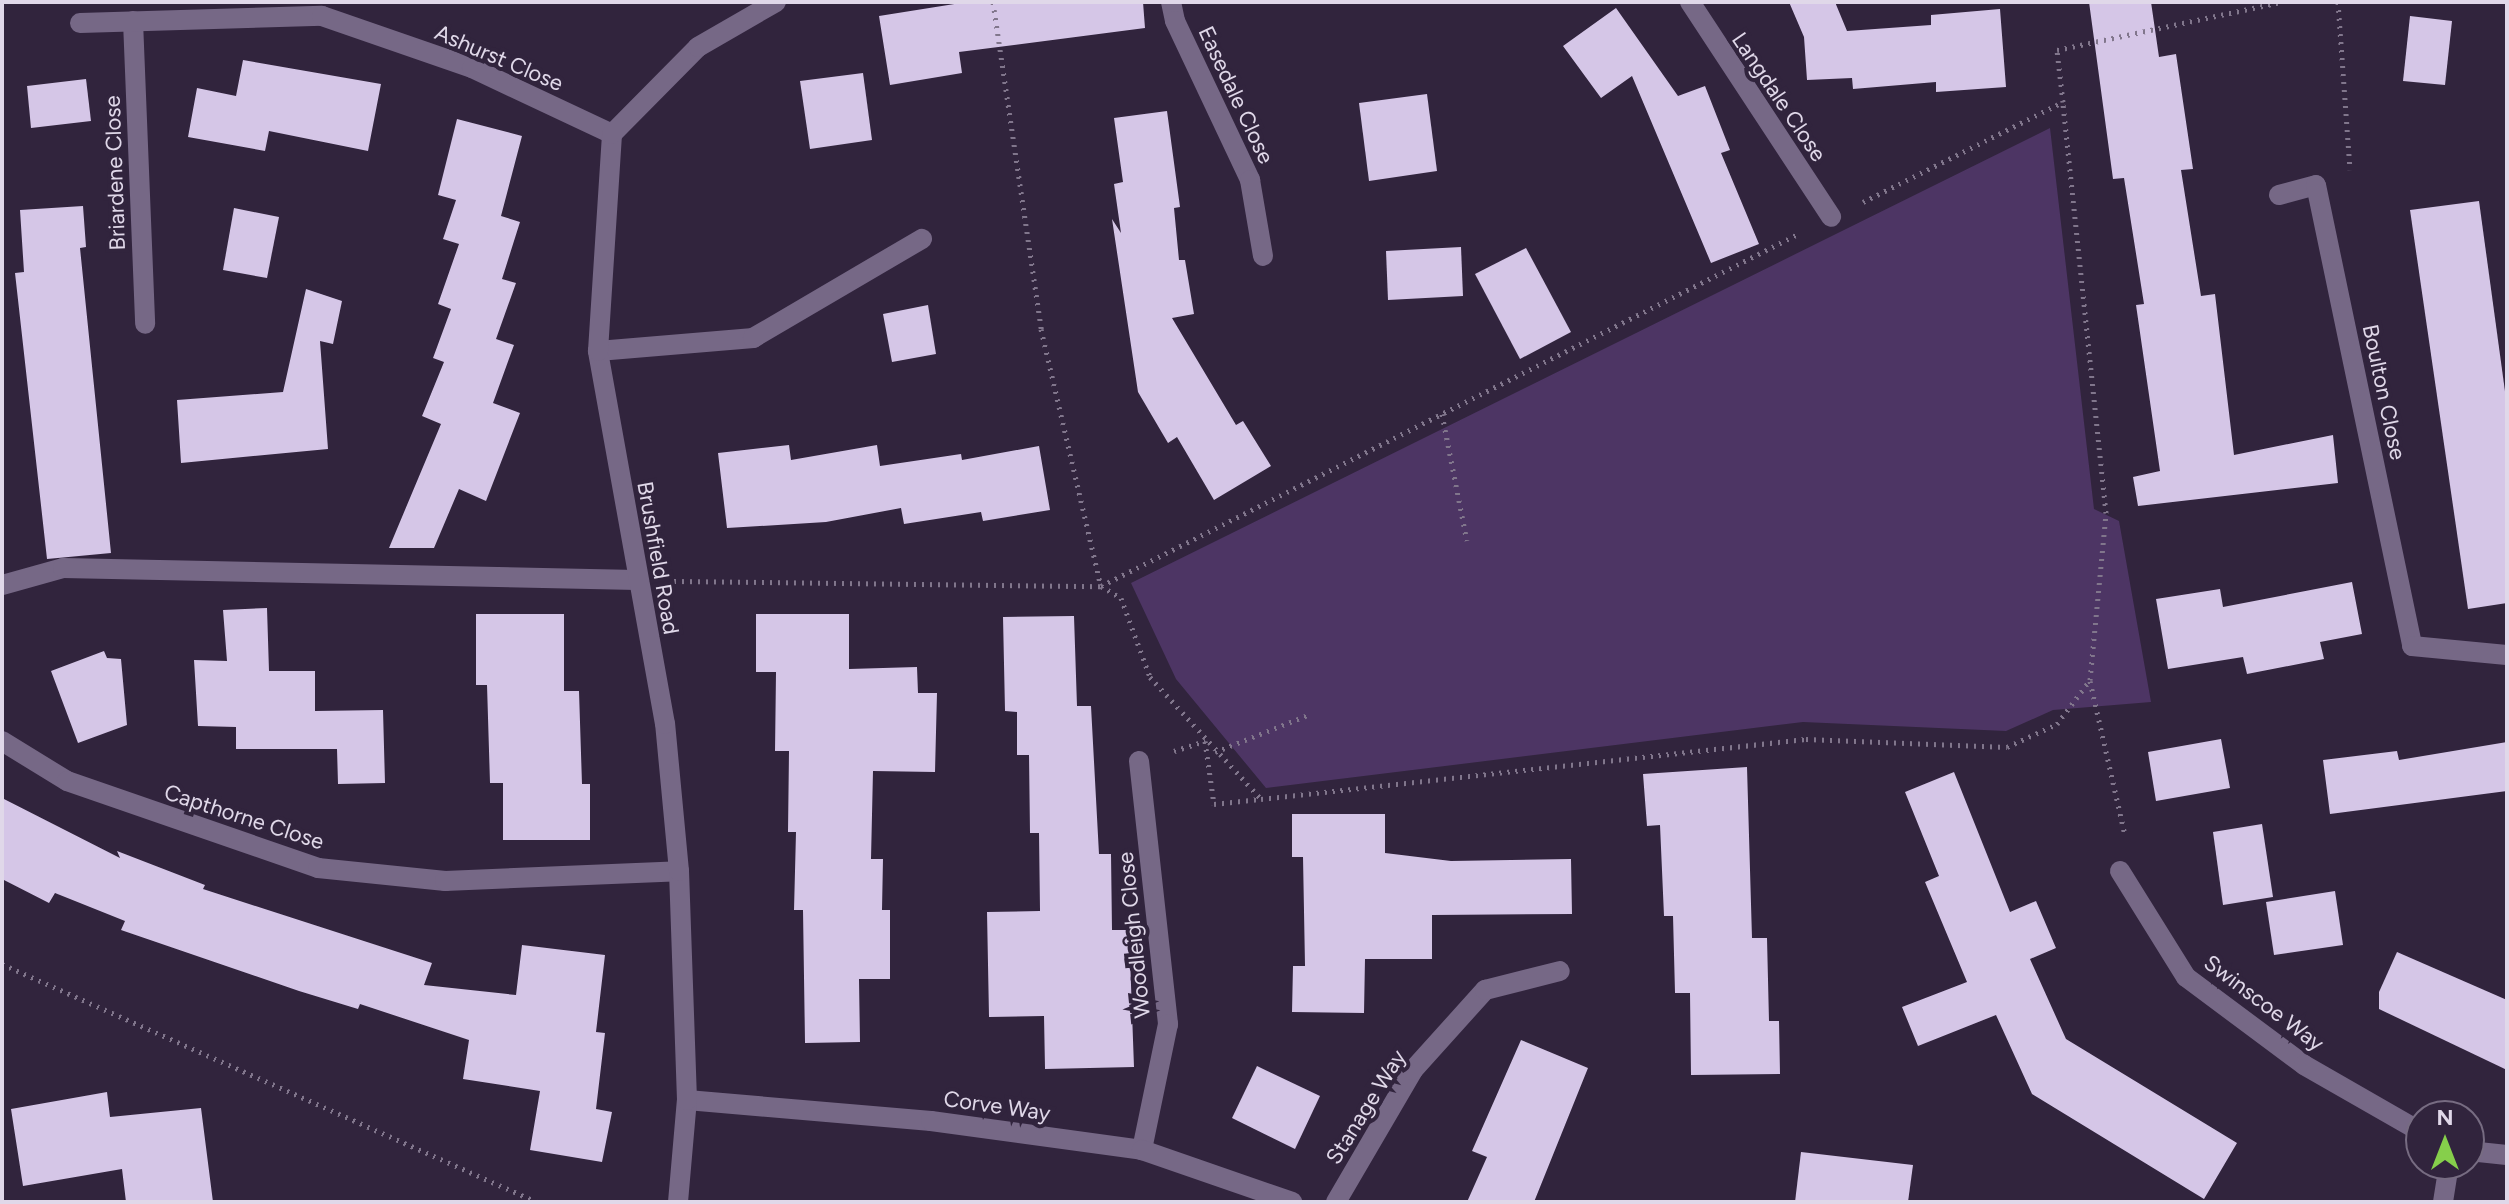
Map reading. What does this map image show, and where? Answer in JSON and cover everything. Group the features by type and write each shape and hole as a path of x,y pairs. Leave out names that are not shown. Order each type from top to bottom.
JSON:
{"street":[{"path":"612,134 698,47 776,2"},
{"name":"Easedale Close","path":"1171,2 1175,21 1250,180 1263,256"},
{"name":"Langdale Close","path":"1690,2 1831,217"},
{"name":"Ashurst Close","path":"80,23 322,16 472,68 612,134"},
{"name":"Briardene Close","path":"133,21 145,324"},
{"name":"Brushfield Road","path":"612,134 598,351 665,724 679,871 687,1100 678,1202"},
{"path":"2279,195 2316,185"},
{"name":"Boulton Close","path":"2316,185 2412,646 2507,655"},
{"path":"598,351 753,338 922,239"},
{"path":"2,585 63,568 637,580"},
{"name":"Capthorne Close","path":"2,741 67,781 318,868 445,881 679,871"},
{"name":"Woodleigh Close","path":"1139,761 1168,1024 1142,1150"},
{"name":"Swinscoe Way","path":"2120,871 2186,977 2304,1065 2405,1123"},
{"name":"Stanage Way","path":"1336,1202 1413,1070 1485,990 1560,971"},
{"name":"Corve Way","path":"687,1100 931,1121 1142,1150 1292,1202"},
{"path":"2485,1153 2507,1155"},
{"path":"2443,1202 2446,1180"}],"path":[{"path":"993,2 1041,329 1101,586 1121,598 1150,677 1261,799"},
{"path":"2120,871 2126,837 2090,680 2106,513 2057,50 2280,2"},
{"path":"2316,185 2353,169 2338,2"},
{"path":"637,580 1101,586 2063,102"},
{"path":"1442,414 1467,541"},
{"path":"1205,741 1214,804 1806,739 2007,747 2057,724 2090,680"},
{"path":"1215,752 1308,715"},
{"path":"2,964 537,1202"}],"shaded area":[{"path":"2050,128 2094,509 2119,521 2151,702 2053,710 2006,731 1803,722 1266,788 1176,679 1131,583"}],"building":[{"path":"967,2 1143,2 1145,28 959,52 962,73 890,85 879,16"},
{"path":"1789,2 1835,2 1847,31 1931,25 1931,15 2000,9 2006,87 1936,92 1936,82 1853,89 1852,78 1807,80 1804,37"},
{"path":"2089,2 2151,2 2159,57 2176,54 2193,169 2181,170 2201,296 2215,294 2234,455 2333,435 2338,483 2138,506 2133,477 2160,471 2136,305 2144,304 2124,178 2113,179"},
{"path":"1616,8 1678,96 1705,86 1730,150 1721,153 1759,244 1711,263 1632,76 1601,98 1563,46"},
{"path":"2410,16 2452,21 2445,85 2403,81"},
{"path":"243,60 381,84 368,151 269,131 265,151 188,137 197,88 236,96"},
{"path":"863,73 872,140 810,149 800,81"},
{"path":"86,79 91,121 31,128 27,86"},
{"path":"1427,94 1437,171 1369,181 1359,103"},
{"path":"1167,111 1180,207 1174,208 1179,260 1185,260 1194,314 1172,318 1236,425 1243,421 1271,466 1214,500 1177,437 1168,443 1138,392 1112,219 1121,233 1114,184 1123,182 1114,118"},
{"path":"457,119 522,136 501,216 520,222 502,279 516,283 496,339 514,345 493,403 520,413 486,501 459,489 434,548 389,548 441,424 422,416 444,362 433,358 451,309 438,304 459,244 443,239 456,200 438,195"},
{"path":"2479,201 2507,406 2507,603 2468,609 2410,210"},
{"path":"83,206 86,247 80,248 111,553 47,559 15,273 24,272 20,210"},
{"path":"234,208 279,217 267,278 223,270"},
{"path":"1461,247 1463,296 1388,300 1386,251"},
{"path":"1526,248 1571,332 1520,359 1475,274"},
{"path":"306,289 342,301 333,344 320,341 328,449 181,463 177,400 283,392"},
{"path":"928,305 936,354 892,362 883,314"},
{"path":"789,445 791,460 877,445 880,466 961,454 962,460 1039,446 1050,510 983,521 981,512 904,524 901,508 826,522 727,528 718,453"},
{"path":"2352,582 2362,634 2320,642 2324,659 2247,674 2243,657 2168,669 2156,599 2220,589 2223,607"},
{"path":"267,608 269,671 315,671 315,711 383,710 385,783 338,784 337,749 236,749 236,727 198,726 194,660 227,661 223,610"},
{"path":"476,614 564,614 564,691 579,691 582,784 590,784 590,840 503,840 503,783 490,783 487,685 476,685"},
{"path":"756,614 849,614 849,669 917,667 918,693 937,693 935,772 873,771 871,859 883,859 882,910 890,910 890,979 859,979 860,1042 805,1043 803,910 794,910 796,832 788,832 789,751 775,751 776,672 756,672"},
{"path":"1074,616 1077,706 1091,706 1099,854 1111,854 1112,930 1129,930 1134,1067 1045,1069 1044,1016 989,1017 987,912 1040,911 1039,833 1030,833 1029,755 1017,755 1017,712 1005,711 1003,617"},
{"path":"104,651 107,658 121,659 127,725 78,743 51,671"},
{"path":"2221,739 2230,788 2156,801 2148,752"},
{"path":"2507,742 2507,791 2330,814 2323,760 2397,751 2399,760"},
{"path":"1747,767 1752,938 1767,938 1769,1021 1779,1021 1780,1074 1691,1075 1690,993 1675,993 1673,916 1664,916 1660,825 1647,826 1643,774"},
{"path":"1954,772 2010,912 2036,901 2056,948 2030,959 2066,1039 2237,1143 2204,1199 2032,1094 1996,1015 1918,1046 1902,1007 1967,982 1925,882 1939,876 1905,792"},
{"path":"2,798 120,858 117,851 205,885 203,889 432,963 424,985 516,995 522,945 605,955 596,1032 605,1033 596,1109 612,1112 602,1162 530,1150 540,1091 463,1079 469,1040 360,1004 358,1009 299,991 121,930 125,921 55,893 49,903 2,879"},
{"path":"1292,814 1385,814 1385,853 1451,861 1571,859 1572,914 1432,915 1432,959 1365,959 1364,1013 1292,1012 1293,966 1305,966 1303,857 1292,857"},
{"path":"2262,824 2273,897 2223,905 2213,832"},
{"path":"2335,891 2343,945 2274,955 2266,902"},
{"path":"2397,952 2507,1000 2507,1070 2379,1009 2379,992"},
{"path":"1521,1040 1588,1068 1534,1202 1467,1202 1487,1157 1472,1151"},
{"path":"1257,1066 1320,1096 1295,1149 1232,1118"},
{"path":"107,1092 110,1117 201,1108 213,1202 126,1202 122,1169 23,1186 11,1109"},
{"path":"1801,1152 1913,1165 1908,1202 1795,1202"}]}
